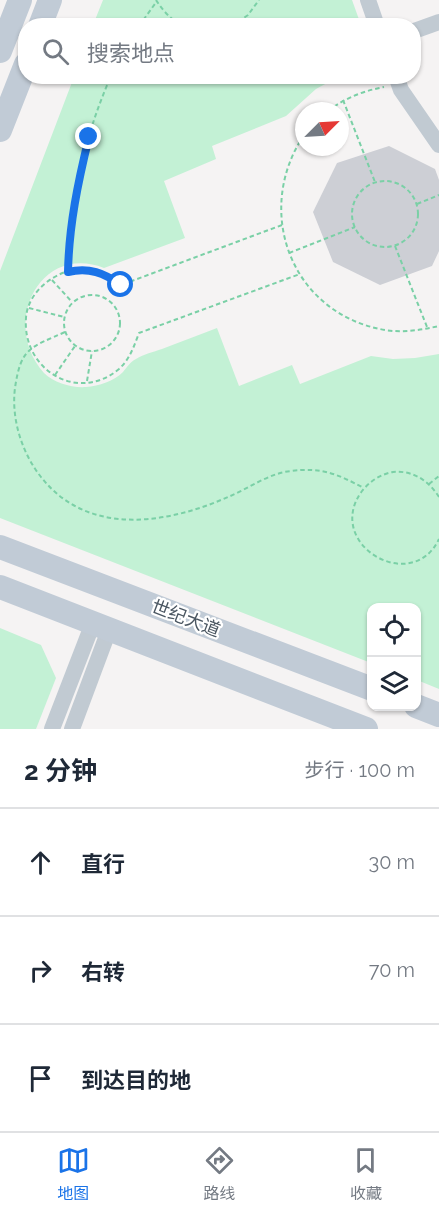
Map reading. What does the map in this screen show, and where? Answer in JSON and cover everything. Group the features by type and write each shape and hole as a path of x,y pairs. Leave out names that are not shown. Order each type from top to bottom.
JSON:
{"main road":[{"path":"0,51 20,0"},
{"path":"43,18 50,0"},
{"path":"0,130 18,84"},
{"name":"世纪大道","path":"0,547 367,687"},
{"path":"0,587 366,729"},
{"path":"421,708 439,715"}],"street":[{"path":"368,0 374,18"},
{"path":"421,28 439,22"},
{"path":"399,84 439,145"},
{"path":"52,729 101,627"},
{"path":"72,729 101,627"}],"path":[{"path":"243,18 260,0"},
{"path":"144,18 156,1 164,12 173,18"},
{"path":"68,272 69,246 80,174 99,106 108,84"},
{"path":"340,102 386,84"},
{"path":"343,100 375,182"},
{"path":"295,151 288,164 280,199 282,225 289,253 300,274 320,298 350,319 386,330 404,331 439,326"},
{"path":"375,182 396,182 412,194 417,204 419,214 417,225 405,241 395,246 384,248 372,245 363,239 355,228 352,218 352,207 357,196 375,182"},
{"path":"417,204 439,195"},
{"path":"282,225 121,285 98,272 79,269 60,273 44,283 33,297 25,331 29,348 38,361 63,380 87,382 108,376 119,369 131,353 139,333 300,274"},
{"path":"289,253 355,228"},
{"path":"395,246 427,328"},
{"path":"51,279 72,302"},
{"path":"89,294 98,295 113,304 118,312 119,332 107,347 92,351 75,346 65,332 64,317 72,302 89,294"},
{"path":"29,308 64,317"},
{"path":"65,332 29,348 23,356 15,390 14,408 24,449 32,466 45,482 79,509 99,516 122,520 147,520 179,515 205,507 269,477 288,471 312,469 336,474 364,488"},
{"path":"55,375 75,346"},
{"path":"87,382 92,351"},
{"path":"439,497 422,478 408,473 393,472 379,477 364,488 353,511 353,526 358,540 368,552 381,560 396,564 411,562 425,555 439,539"},
{"path":"429,484 439,476"}],"green space":[{"path":"103,0 352,0 358,18 96,18"},
{"path":"71,84 325,84 302,102 295,102 295,108 286,116 212,146 216,159 164,181 185,238 104,268 81,263 61,267 45,277 34,293 27,312 26,332 31,353 48,377 69,386 81,387 96,386 111,380 139,357 217,328 239,386 292,365 300,384 371,356 393,359 439,354 439,689 421,682 421,603 367,603 367,661 0,518 0,271"},
{"path":"0,628 41,645 56,678 36,729 0,729"}],"building":[{"path":"389,146 435,169 439,180 439,251 432,266 380,285 333,262 313,212 337,163"}],"route":[{"path":"89,137 73,212 68,272 79,269 98,272 121,285"}]}
